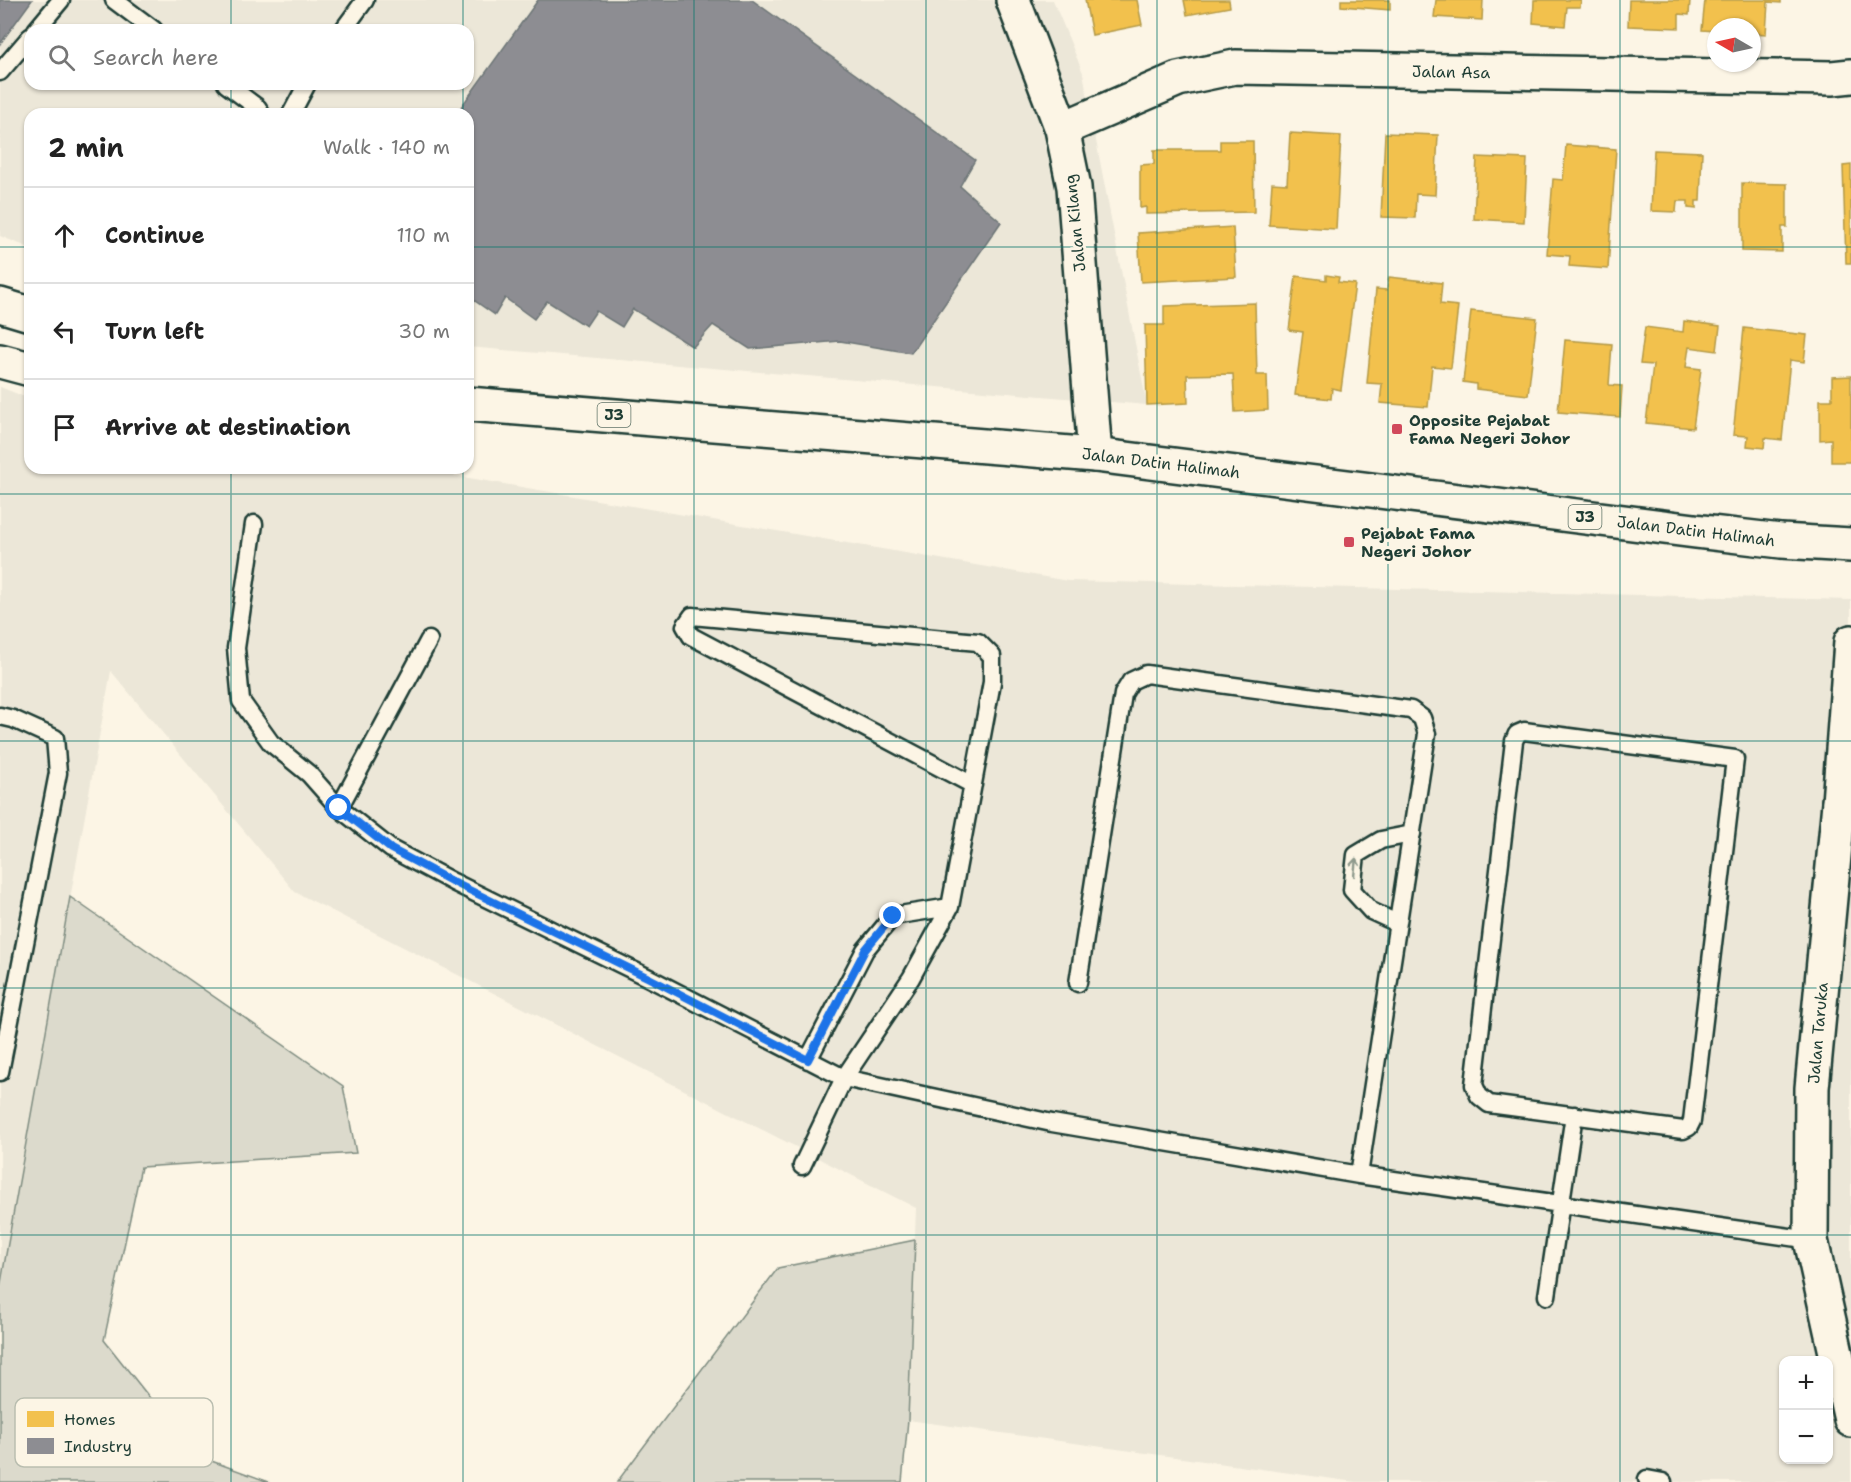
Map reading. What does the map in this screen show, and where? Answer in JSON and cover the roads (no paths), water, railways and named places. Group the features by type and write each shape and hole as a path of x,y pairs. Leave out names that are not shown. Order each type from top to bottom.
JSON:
{"street":[{"name":"Jalan Kilang","path":"1013,0 1062,129 1074,187 1095,455"},
{"name":"Jalan Asa","path":"1062,129 1178,79 1235,67 1820,78 1851,76"},
{"path":"0,305 24,312"},
{"path":"0,361 24,367"},
{"name":"Jalan Datin Halimah","path":"474,404 1095,455 1684,530 1781,541 1851,544"},
{"name":"Jalan Taruka","path":"1851,642 1845,789 1812,1088 1811,1240 1851,1420"}],"lane":[{"path":"41,24 62,0"},
{"path":"114,0 146,24"},
{"path":"347,24 364,0"},
{"path":"0,72 24,44"},
{"path":"234,90 258,108"},
{"path":"294,108 304,90"},
{"path":"254,524 236,648 241,700 271,742 309,774 339,808 391,849 844,1078 1052,1123 1359,1175 1811,1240"},
{"path":"802,1166 844,1078 911,978 951,907 992,682 992,656 978,642 692,616 685,626 691,636 973,785"},
{"path":"339,808 429,640"},
{"path":"1078,984 1123,694 1131,681 1146,674 1411,710 1422,718 1427,734 1359,1175"},
{"path":"0,716 13,719 55,738 58,773 0,1071"},
{"path":"1524,731 1735,759 1692,1121 1689,1128 1683,1130 1574,1115 1489,1104 1479,1096 1474,1084 1516,734 1524,731"},
{"path":"1397,922 1371,911 1352,890 1356,855 1381,840 1412,834"},
{"path":"808,1060 865,950 893,916 951,907"},
{"path":"1547,1296 1574,1115"}],"place":[{"name":"Opposite Pejabat Fama Negeri Johor","path":"1397,429"},
{"name":"Pejabat Fama Negeri Johor","path":"1349,542"}]}
